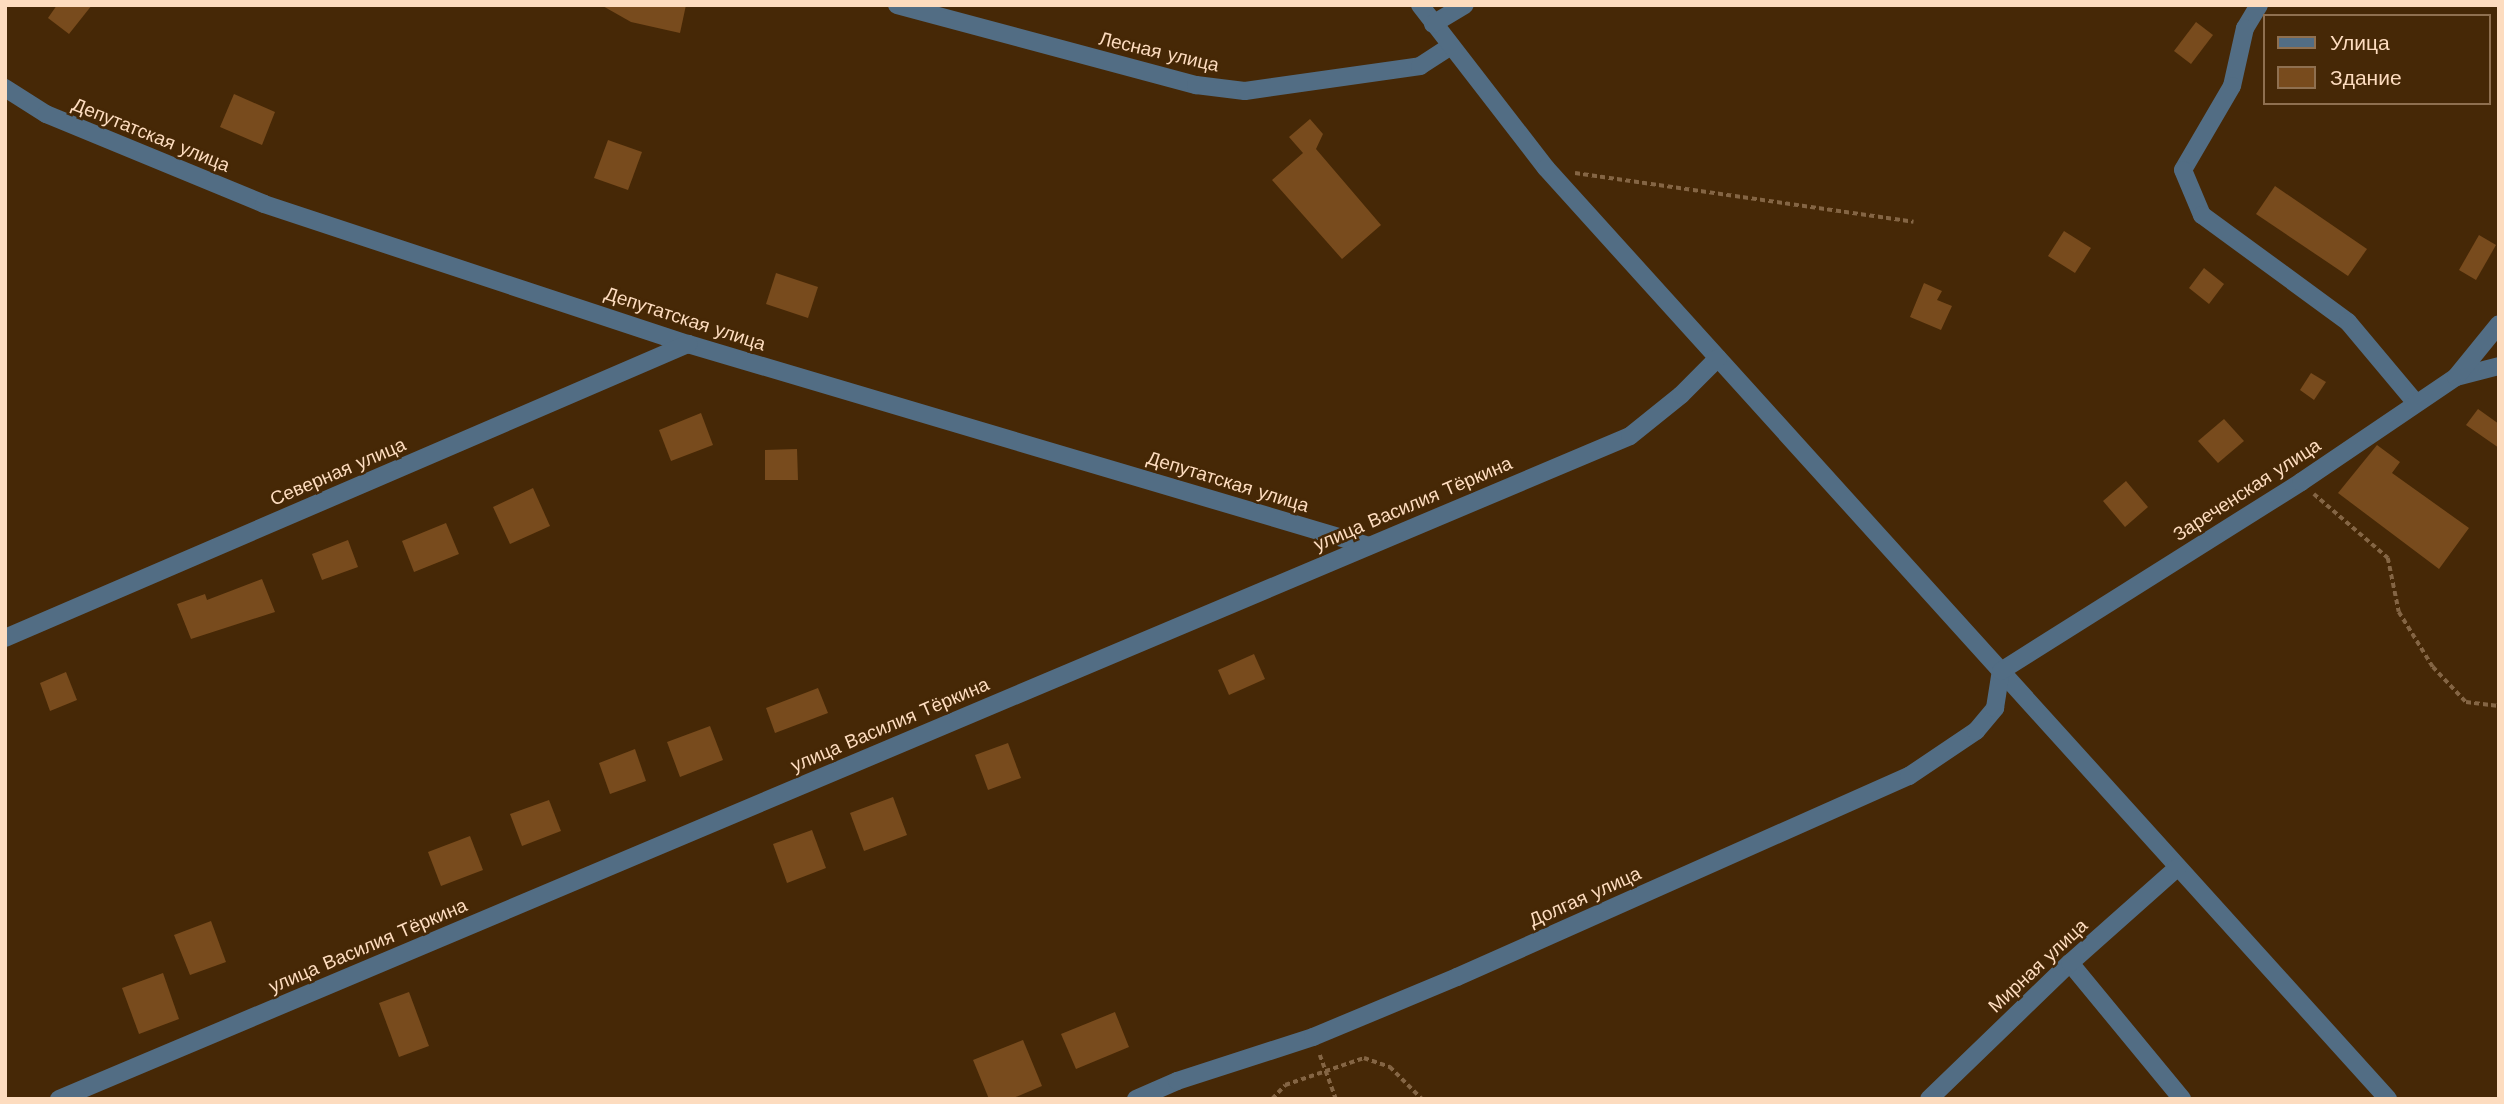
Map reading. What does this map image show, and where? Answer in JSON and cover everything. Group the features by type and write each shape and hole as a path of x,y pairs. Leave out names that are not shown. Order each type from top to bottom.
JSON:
{"street":[{"name":"Лесная улица","path":"897,5 1196,85 1245,91 1420,66 1451,47"},
{"path":"1420,5 1546,168 2388,1099"},
{"path":"1433,24 1465,5"},
{"path":"2259,5 2245,28 2232,86 2183,170 2202,215 2348,322 2416,403"},
{"name":"Депутатская улица","path":"5,88 46,114 264,204 688,344 1368,546"},
{"name":"Зареченская улица","path":"2001,671 2301,482 2456,377 2499,324"},
{"name":"Северная улица","path":"5,638 688,344"},
{"name":"улица Василия Тёркина","path":"59,1099 1630,436 1718,358"},
{"path":"2456,377 2499,366"},
{"name":"Долгая улица","path":"1136,1099 1177,1081 1313,1037 1909,776 1976,731 1995,708 2001,671"},
{"name":"Мирная улица","path":"1929,1099 2070,963 2178,867"},
{"path":"2070,963 2182,1099"}],"path":[{"path":"1546,168 1913,222"},
{"path":"2301,482 2388,558 2399,612 2433,667 2466,702 2499,706"},
{"path":"1313,1037 1336,1099"},
{"path":"1272,1099 1285,1084 1325,1069 1375,1059 1390,1067 1422,1099"}],"building":[{"path":"57,5 92,5 69,34 48,18"},
{"path":"601,5 686,5 680,33 631,22"},
{"path":"2196,22 2213,35 2191,64 2174,51"},
{"path":"234,94 275,112 262,145 220,127"},
{"path":"1310,119 1323,134 1316,149 1381,225 1342,259 1272,180 1303,153 1289,137"},
{"path":"608,140 642,152 628,190 594,178"},
{"path":"2275,186 2367,249 2348,276 2256,214"},
{"path":"2064,231 2091,248 2075,273 2048,256"},
{"path":"2479,235 2496,245 2476,280 2459,270"},
{"path":"2204,268 2224,284 2209,304 2189,288"},
{"path":"776,273 818,287 808,318 766,304"},
{"path":"1924,283 1942,291 1937,300 1952,306 1941,330 1910,317"},
{"path":"2311,373 2326,382 2314,400 2300,390"},
{"path":"2478,409 2499,424 2499,448 2466,425"},
{"path":"701,413 713,445 671,461 659,430"},
{"path":"2224,419 2244,441 2218,463 2198,441"},
{"path":"2377,445 2400,462 2392,473 2469,528 2439,569 2338,493"},
{"path":"797,449 798,480 765,480 765,450"},
{"path":"2126,481 2148,507 2125,527 2103,501"},
{"path":"533,488 550,526 510,544 493,507"},
{"path":"446,523 459,554 414,572 402,541"},
{"path":"348,540 358,567 322,580 312,554"},
{"path":"262,579 275,612 191,639 177,604 205,594 207,600"},
{"path":"1254,654 1265,679 1229,695 1218,670"},
{"path":"66,672 77,700 50,711 40,683"},
{"path":"818,688 828,713 775,733 766,708"},
{"path":"710,726 723,760 680,777 667,742"},
{"path":"1008,743 1021,778 988,790 975,755"},
{"path":"635,749 646,781 610,794 599,763"},
{"path":"893,797 907,835 864,851 850,813"},
{"path":"549,800 561,831 522,846 510,814"},
{"path":"812,830 826,868 787,883 773,844"},
{"path":"470,836 483,870 441,886 428,852"},
{"path":"211,921 226,962 190,975 174,935"},
{"path":"163,973 179,1019 139,1034 122,988"},
{"path":"409,992 429,1046 399,1057 379,1003"},
{"path":"1115,1012 1129,1047 1076,1069 1061,1034"},
{"path":"1023,1040 1042,1086 1011,1099 989,1099 973,1060"}]}
